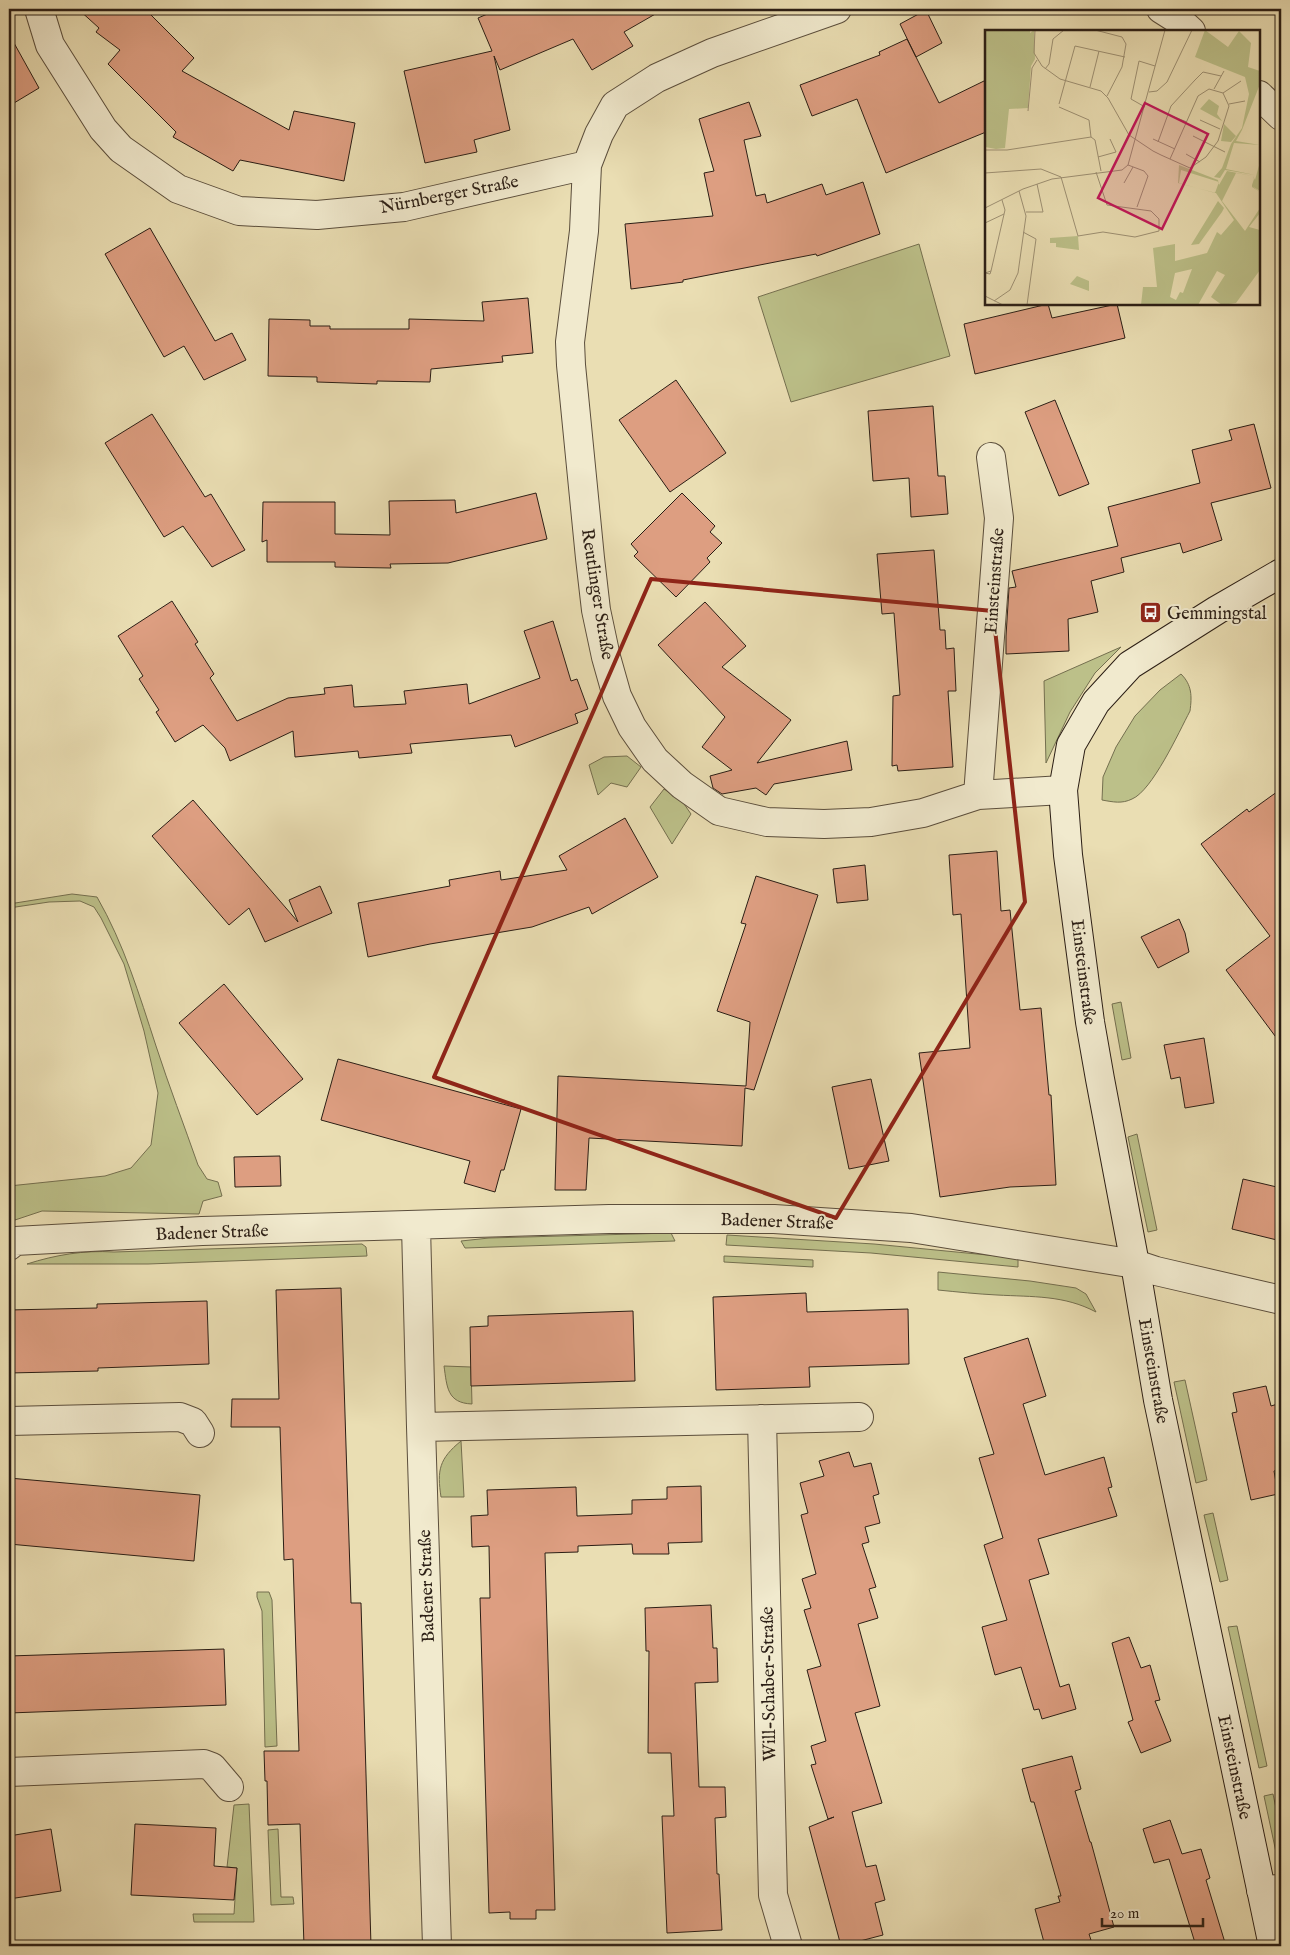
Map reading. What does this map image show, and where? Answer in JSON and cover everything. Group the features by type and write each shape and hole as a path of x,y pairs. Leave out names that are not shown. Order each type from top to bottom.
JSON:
{"street":[{"name":"Nürnberger Straße","path":"39,9 50,45 103,129 121,149 178,189 238,211 317,215 404,207 586,166"},
{"path":"586,166 599,134 615,104 657,78 712,53 837,9"},
{"path":"1161,9 1190,30"},
{"path":"1260,96 1281,116"},
{"name":"Reutlinger Straße","path":"586,166 584,231 570,342 596,610 617,696 632,727 655,760 682,786 719,811 767,822 824,824 871,822 923,813 978,795 1063,790"},
{"name":"Einsteinstraße","path":"978,795 999,518 991,457"},
{"name":"Einsteinstraße","path":"1273,1946 1271,1890 1158,1400 1136,1264 1090,1022 1068,855 1063,790 1071,745 1096,702 1130,665 1217,610 1281,573"},
{"name":"Badener Straße","path":"9,1246 15,1241 202,1231 609,1219 774,1219 911,1228 1136,1264 1156,1271 1281,1300"},
{"name":"Badener Straße","path":"416,1226 437,1946"},
{"path":"9,1421 180,1417 193,1422 200,1433"},
{"path":"421,1427 859,1417"},
{"name":"Will-Schaber-Straße","path":"762,1419 773,1895 788,1946"},
{"path":"9,1772 204,1764 212,1767 229,1787"}],"highlighted area":[{"path":"651,579 993,611 1025,902 836,1218 434,1077"}],"green space":[{"path":"919,244 950,356 791,402 758,297"},
{"path":"1121,647 1095,673 1070,712 1046,763 1044,681"},
{"path":"1181,674 1185,678 1190,691 1190,711 1156,773 1140,794 1128,801 1114,802 1102,800 1103,777 1116,747 1135,716 1160,690"},
{"path":"627,756 641,767 627,787 611,783 598,795 589,765 604,757"},
{"path":"664,789 682,801 691,814 672,844 650,807"},
{"path":"72,894 97,897 107,915 130,970 198,1165 207,1179 218,1182 222,1196 203,1201 199,1214 42,1211 9,1222 9,1186 105,1176 131,1168 151,1145 158,1093 144,1031 124,964 101,918 94,907 80,901 49,902 9,908 9,904"},
{"path":"1121,1002 1131,1058 1122,1060 1112,1004"},
{"path":"1137,1134 1157,1230 1148,1232 1128,1137"},
{"path":"671,1233 675,1241 465,1248 461,1241 489,1238"},
{"path":"727,1235 874,1244 1018,1258 1018,1267 871,1253 726,1245"},
{"path":"362,1244 366,1247 367,1256 148,1264 27,1264 48,1258 92,1252"},
{"path":"724,1256 813,1260 813,1267 724,1262"},
{"path":"938,1272 1030,1281 1076,1288 1086,1294 1096,1312 1072,1302 1048,1298 938,1290"},
{"path":"444,1366 471,1367 472,1404 458,1401 453,1397 448,1387"},
{"path":"1185,1380 1207,1480 1196,1483 1174,1382"},
{"path":"461,1441 464,1497 441,1497 439,1479 441,1466 448,1454"},
{"path":"1213,1513 1228,1580 1220,1582 1204,1515"},
{"path":"257,1592 269,1592 272,1600 277,1746 265,1747 262,1611"},
{"path":"1237,1626 1267,1766 1259,1768 1228,1627"},
{"path":"1273,1794 1281,1832 1281,1856 1277,1857 1264,1796"},
{"path":"249,1804 254,1922 194,1922 193,1914 234,1914 237,1868 227,1867 234,1805"},
{"path":"278,1829 281,1897 293,1897 294,1904 271,1905 268,1830"}],"building":[{"path":"78,9 145,9 194,58 182,71 289,130 294,111 355,123 344,181 240,160 233,171 173,137 176,132 108,64 120,50 96,32 99,28"},
{"path":"499,9 664,9 624,32 633,46 592,70 573,39 500,70 494,56 510,130 474,140 477,152 425,163 404,71 492,51 478,18"},
{"path":"926,10 942,43 916,57 900,24"},
{"path":"9,34 39,88 9,106"},
{"path":"907,39 939,103 985,80 985,132 886,173 857,99 812,116 800,85 880,55 879,52"},
{"path":"749,102 761,136 744,140 756,196 765,194 767,203 822,184 826,195 863,182 880,234 817,256 816,254 683,280 683,282 631,289 625,224 713,216 704,173 714,171 699,119"},
{"path":"150,228 215,341 232,333 246,360 204,380 184,346 164,357 105,254"},
{"path":"528,298 533,353 502,356 503,362 431,369 430,382 377,381 377,384 317,382 317,377 268,376 269,319 310,320 310,326 330,326 330,329 409,329 409,319 484,321 482,302"},
{"path":"1044,305 1048,305 1052,318 1117,305 1125,338 975,374 964,324"},
{"path":"676,380 726,453 670,492 619,420"},
{"path":"1055,400 1089,484 1059,496 1025,412"},
{"path":"933,406 938,476 945,476 948,514 911,517 909,478 873,481 868,411"},
{"path":"152,414 205,497 211,494 245,550 212,567 183,526 164,537 105,443"},
{"path":"1254,424 1271,488 1211,503 1222,540 1183,553 1180,543 1121,558 1124,572 1091,581 1098,612 1068,619 1069,651 1006,654 1009,588 1016,587 1012,571 1118,546 1108,507 1200,483 1192,450 1232,440 1229,430"},
{"path":"536,493 547,539 448,563 390,564 391,568 335,567 335,562 267,562 267,540 262,542 263,502 335,502 335,534 390,535 389,501 455,500 456,513"},
{"path":"682,493 715,526 710,532 722,543 707,558 710,562 676,597 634,556 638,552 631,544"},
{"path":"934,550 940,630 945,630 946,649 954,648 956,691 948,691 953,767 898,771 897,765 892,766 893,696 900,695 894,613 882,614 877,554"},
{"path":"172,601 198,642 195,644 214,674 210,678 237,721 288,698 325,694 324,688 352,685 354,707 406,704 404,691 467,684 469,704 540,678 524,631 553,621 571,681 577,679 588,709 575,714 578,723 515,747 511,735 410,744 412,753 359,758 358,751 295,757 293,731 230,761 225,748 203,725 175,742 156,712 159,710 139,679 143,676 118,636"},
{"path":"705,602 746,646 722,667 791,720 757,763 847,741 852,770 774,784 766,795 756,788 722,794 713,788 710,776 732,770 702,747 725,717 658,645"},
{"path":"1281,789 1281,1044 1226,970 1270,936 1201,844 1247,809 1249,812"},
{"path":"193,800 298,922 289,900 320,886 332,913 265,942 249,908 229,925 152,836"},
{"path":"625,818 658,877 592,914 589,907 532,927 430,944 368,957 358,903 450,886 449,880 500,871 501,880 567,870 559,856"},
{"path":"997,851 1001,911 1010,910 1020,1010 1041,1008 1049,1095 1051,1095 1056,1185 1010,1187 940,1197 919,1053 970,1048 961,914 953,915 949,855"},
{"path":"865,865 868,900 837,903 833,869"},
{"path":"756,876 818,895 754,1090 745,1088 742,1146 589,1138 586,1190 555,1190 558,1076 746,1086 750,1022 717,1011 746,924 741,923"},
{"path":"1179,919 1185,933 1189,952 1158,968 1141,937"},
{"path":"224,984 303,1079 257,1115 179,1023"},
{"path":"1204,1038 1214,1103 1185,1108 1180,1077 1171,1079 1164,1045"},
{"path":"338,1059 521,1109 504,1170 501,1170 495,1192 464,1183 470,1161 321,1120"},
{"path":"871,1079 889,1161 849,1169 832,1087"},
{"path":"280,1156 281,1186 235,1187 234,1157"},
{"path":"1243,1179 1281,1188 1281,1241 1232,1229"},
{"path":"341,1288 351,1603 361,1603 371,1946 304,1946 300,1824 268,1825 267,1781 265,1781 264,1751 299,1751 293,1559 284,1560 280,1427 231,1427 232,1399 279,1399 276,1290"},
{"path":"806,1293 807,1312 908,1309 909,1364 809,1367 810,1387 716,1390 713,1297"},
{"path":"207,1301 209,1364 98,1368 98,1371 9,1373 9,1310 97,1308 97,1304"},
{"path":"633,1311 635,1381 471,1386 470,1327 488,1326 488,1316"},
{"path":"1028,1338 1046,1396 1023,1404 1045,1475 1104,1457 1112,1487 1108,1488 1117,1516 1038,1539 1049,1574 1029,1580 1060,1687 1069,1684 1076,1709 1042,1719 1039,1709 1034,1710 1021,1667 995,1675 982,1627 1007,1620 984,1545 1003,1538 979,1458 994,1454 964,1358"},
{"path":"1266,1386 1271,1406 1281,1403 1281,1469 1274,1471 1278,1494 1251,1500 1232,1413 1237,1412 1233,1393"},
{"path":"849,1452 854,1467 871,1463 879,1494 873,1496 880,1523 865,1527 869,1542 862,1544 876,1587 869,1589 878,1618 858,1624 880,1706 855,1713 882,1803 852,1812 866,1867 876,1865 885,1900 875,1903 883,1935 841,1946 809,1827 834,1817 828,1819 811,1765 816,1764 811,1746 826,1741 807,1670 821,1666 804,1610 811,1608 802,1579 816,1574 801,1515 808,1513 800,1483 824,1476 819,1461"},
{"path":"9,1478 200,1495 194,1561 9,1544"},
{"path":"701,1486 702,1542 668,1543 669,1554 633,1554 632,1544 578,1546 578,1552 545,1553 555,1910 536,1910 536,1919 510,1919 510,1912 489,1913 480,1598 490,1598 489,1546 472,1547 471,1516 488,1515 487,1490 576,1487 577,1516 632,1514 632,1500 667,1499 667,1487"},
{"path":"711,1605 713,1648 717,1648 718,1682 695,1683 699,1787 725,1787 726,1817 715,1818 722,1930 667,1933 662,1816 674,1816 671,1753 648,1753 649,1651 646,1651 645,1608"},
{"path":"1129,1637 1141,1668 1150,1665 1160,1700 1155,1701 1171,1741 1141,1753 1128,1722 1133,1720 1112,1643"},
{"path":"224,1649 226,1705 9,1713 9,1656"},
{"path":"1072,1756 1081,1789 1075,1791 1114,1927 1089,1934 1091,1940 1069,1946 1045,1946 1035,1909 1060,1902 1058,1896 1061,1896 1034,1802 1031,1802 1022,1769"},
{"path":"1170,1820 1182,1854 1201,1849 1210,1878 1206,1880 1226,1946 1196,1946 1169,1859 1154,1863 1143,1829"},
{"path":"135,1824 216,1828 214,1866 237,1868 234,1900 131,1895"},
{"path":"51,1829 61,1891 9,1899 9,1836"}],"place":[{"name":"Gemmingstal","path":"1151,613"}]}
